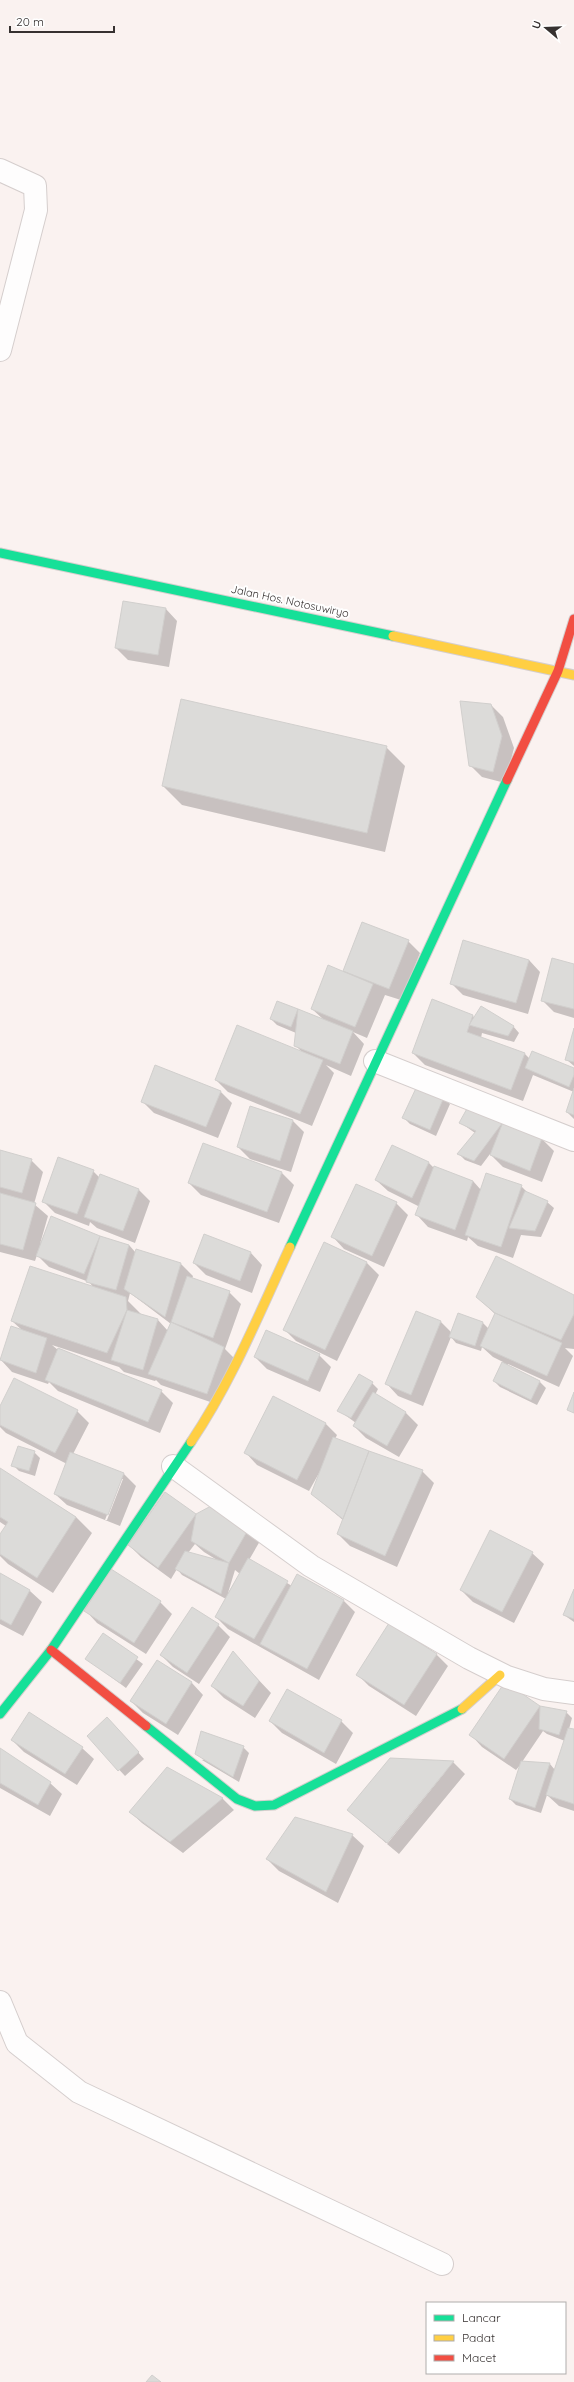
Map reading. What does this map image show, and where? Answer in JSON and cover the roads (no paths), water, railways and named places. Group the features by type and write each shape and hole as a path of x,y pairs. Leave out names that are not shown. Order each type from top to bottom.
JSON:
{"street":[{"path":"0,170 35,186 36,198 36,210 0,350"},
{"name":"Jalan Hos. Notosuwiryo","path":"0,552 574,675"},
{"path":"0,1714 51,1650 212,1409 232,1375 375,1061 558,671 574,619"},
{"path":"375,1061 574,1140"},
{"path":"173,1466 311,1566 500,1675 544,1689 574,1693"},
{"path":"51,1650 237,1799 255,1806 274,1806 456,1714 485,1690 500,1675"},
{"path":"0,2002 17,2043 79,2092 442,2264"}]}
